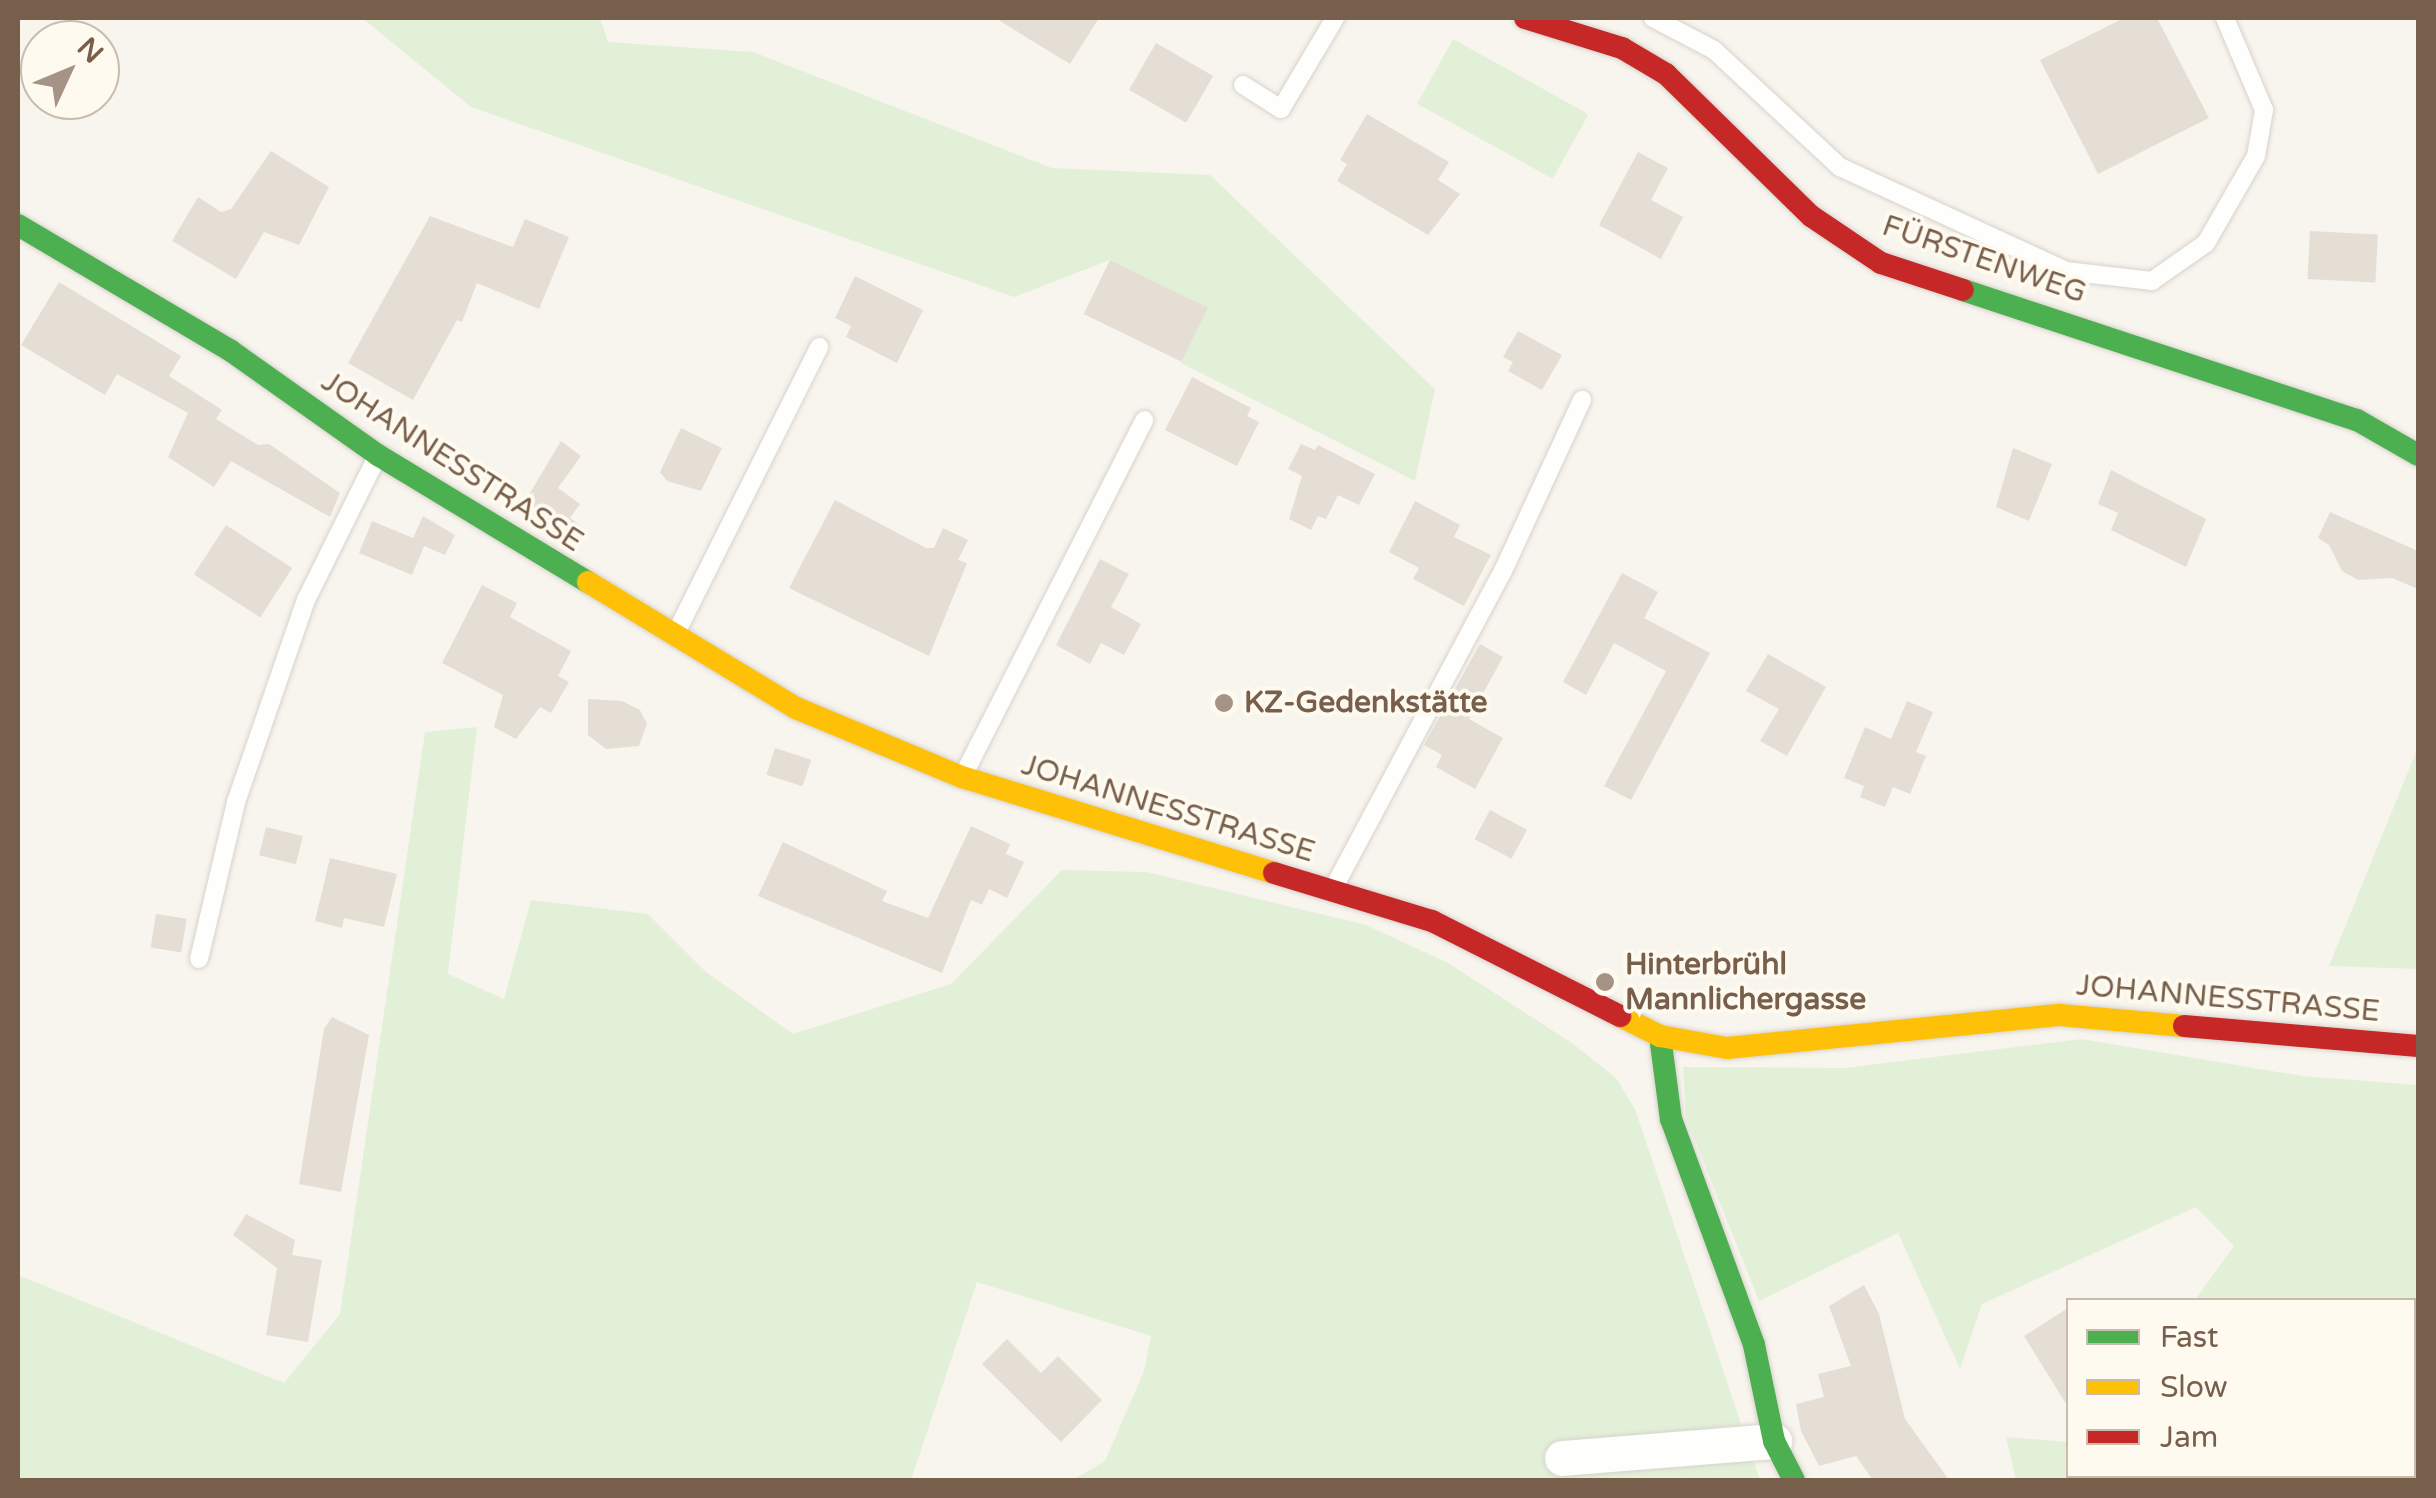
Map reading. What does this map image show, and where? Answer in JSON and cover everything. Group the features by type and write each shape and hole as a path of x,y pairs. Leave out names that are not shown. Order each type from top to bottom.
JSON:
{"main road":[{"name":"FÜRSTENWEG","path":"1524,18 1622,48 1666,74 1811,216 1880,262 2357,420 2418,454"},
{"name":"JOHANNESSTRASSE","path":"18,225 231,351 378,455 674,638 796,708 962,777 1432,921 1660,1036 1727,1048 1786,1047 2060,1015 2418,1046"},
{"path":"1660,1036 1671,1119 1754,1345 1774,1441 1794,1480"}],"street":[{"path":"1562,1458 1774,1441"}],"lane":[{"path":"1243,85 1281,109 1335,18"},
{"path":"1653,18 1714,50 1840,167 2066,271 2152,281 2206,243 2256,156 2264,110 2226,18"},
{"path":"674,638 818,347"},
{"path":"1333,890 1502,572 1582,400"},
{"path":"962,777 1144,420"},
{"path":"199,959 236,802 306,600 378,455"}],"green space":[{"path":"362,18 600,18 608,42 753,52 1052,168 1210,175 1435,389 1415,481 1181,363 1207,308 1110,260 1014,297 471,107"},
{"path":"1453,39 1589,114 1553,179 1417,104"},
{"path":"477,727 448,974 504,999 531,900 648,914 706,972 793,1034 951,984 1062,870 1147,872 1366,925 1448,963 1572,1043 1616,1078 1635,1109 1760,1480 1073,1480 1105,1461 1144,1371 1151,1336 977,1282 911,1480 18,1480 18,1275 284,1383 340,1314 425,732"},
{"path":"2418,747 2418,969 2329,966"},
{"path":"2081,1039 2302,1076 2418,1085 2418,1480 2016,1480 2006,1437 2066,1442 2066,1478 2416,1478 2416,1298 2196,1298 2234,1246 2196,1207 1982,1304 1960,1369 1898,1233 1759,1301 1686,1118 1683,1067 1844,1068"}],"building":[{"path":"995,18 1099,18 1070,64"},
{"path":"2124,18 2157,18 2209,118 2098,174 2040,60"},
{"path":"1156,43 1213,76 1186,123 1129,90"},
{"path":"1367,114 1449,162 1438,180 1460,194 1428,235 1337,181 1347,164 1340,160"},
{"path":"271,151 329,187 299,245 264,232 236,279 172,241 198,197 221,212 231,209"},
{"path":"1638,152 1668,168 1651,200 1683,217 1661,259 1599,225"},
{"path":"430,216 513,247 525,219 569,237 539,309 477,283 462,322 457,320 413,400 348,363"},
{"path":"2310,231 2378,235 2375,282 2307,279"},
{"path":"1110,260 1208,308 1182,362 1084,314"},
{"path":"855,276 923,310 897,363 846,337 851,326 835,318"},
{"path":"59,282 181,356 169,376 222,410 216,419 258,445 269,444 340,493 330,517 231,461 214,487 168,457 188,413 117,374 105,395 21,345"},
{"path":"1518,331 1562,355 1542,390 1508,371 1513,362 1503,357"},
{"path":"1192,377 1251,408 1247,416 1259,422 1237,466 1165,430"},
{"path":"681,428 722,448 701,491 667,481 660,472"},
{"path":"561,441 581,456 558,488 580,504 570,518 585,529 577,542 521,508"},
{"path":"1301,444 1315,450 1318,445 1375,474 1359,505 1338,495 1326,519 1318,516 1311,530 1289,519 1302,476 1288,469"},
{"path":"2013,448 2052,464 2029,521 1996,507"},
{"path":"2111,470 2206,519 2186,567 2111,530 2118,513 2098,504"},
{"path":"835,500 926,548 934,548 943,528 968,540 958,560 967,563 929,656 789,588"},
{"path":"1415,501 1460,525 1454,537 1491,555 1464,606 1413,579 1419,568 1389,552"},
{"path":"2330,512 2418,551 2418,589 2392,578 2358,580 2342,571 2329,545 2318,538"},
{"path":"423,516 455,535 445,555 424,546 412,575 359,553 372,521 413,538"},
{"path":"226,525 292,568 260,618 194,574"},
{"path":"1100,559 1129,574 1111,607 1141,624 1124,655 1101,643 1090,664 1056,645"},
{"path":"1622,573 1658,592 1644,618 1710,653 1631,800 1604,786 1666,671 1614,643 1586,695 1563,682"},
{"path":"482,585 517,603 510,617 571,651 558,676 569,682 551,713 540,707 516,739 494,727 503,695 442,663"},
{"path":"1480,644 1503,657 1469,719 1503,738 1475,789 1436,767 1442,755 1424,745"},
{"path":"1768,654 1826,687 1787,756 1760,741 1779,709 1746,691"},
{"path":"588,699 622,701 640,710 647,724 639,746 606,749 588,735"},
{"path":"1907,701 1933,712 1916,752 1926,756 1910,794 1893,787 1885,807 1860,797 1864,786 1844,778 1865,727 1891,739"},
{"path":"775,748 811,760 802,786 766,775"},
{"path":"1490,810 1527,830 1512,859 1475,839"},
{"path":"971,826 1010,844 1006,854 1024,862 1007,898 989,889 982,905 971,900 942,973 758,896 783,842 887,891 882,901 928,918"},
{"path":"266,827 303,836 296,864 259,855"},
{"path":"330,858 397,874 384,927 344,918 342,928 315,921"},
{"path":"156,914 187,919 181,952 151,948"},
{"path":"332,1017 369,1035 341,1192 299,1184 324,1029"},
{"path":"246,1214 295,1240 292,1255 322,1260 308,1342 266,1335 277,1268 233,1235"},
{"path":"1864,1285 1879,1314 1905,1419 1949,1480 1873,1480 1856,1456 1819,1466 1801,1431 1796,1404 1824,1397 1818,1374 1851,1366 1829,1306"},
{"path":"2066,1309 2066,1404 2024,1336"},
{"path":"1007,1339 1041,1373 1058,1356 1102,1400 1061,1442 982,1364"}],"traffic: fast":[{"path":"18,225 231,351 378,455 588,582"},
{"path":"1963,290 2357,420 2418,455"},
{"path":"1660,1036 1671,1119 1754,1345 1774,1441 1794,1480"}],"traffic: slow":[{"path":"588,582 796,708 962,777 1274,873"},
{"path":"1620,1016 1660,1036 1727,1048 2060,1015 2184,1026"}],"traffic: jam":[{"path":"1525,18 1622,48 1666,74 1811,216 1881,263 1963,290"},
{"path":"1274,873 1432,921 1620,1016"},
{"path":"2184,1026 2418,1046"}],"place":[{"name":"KZ-Gedenkstätte","path":"1224,703"},
{"name":"Hinterbrühl Mannlichergasse","path":"1605,982"}]}
